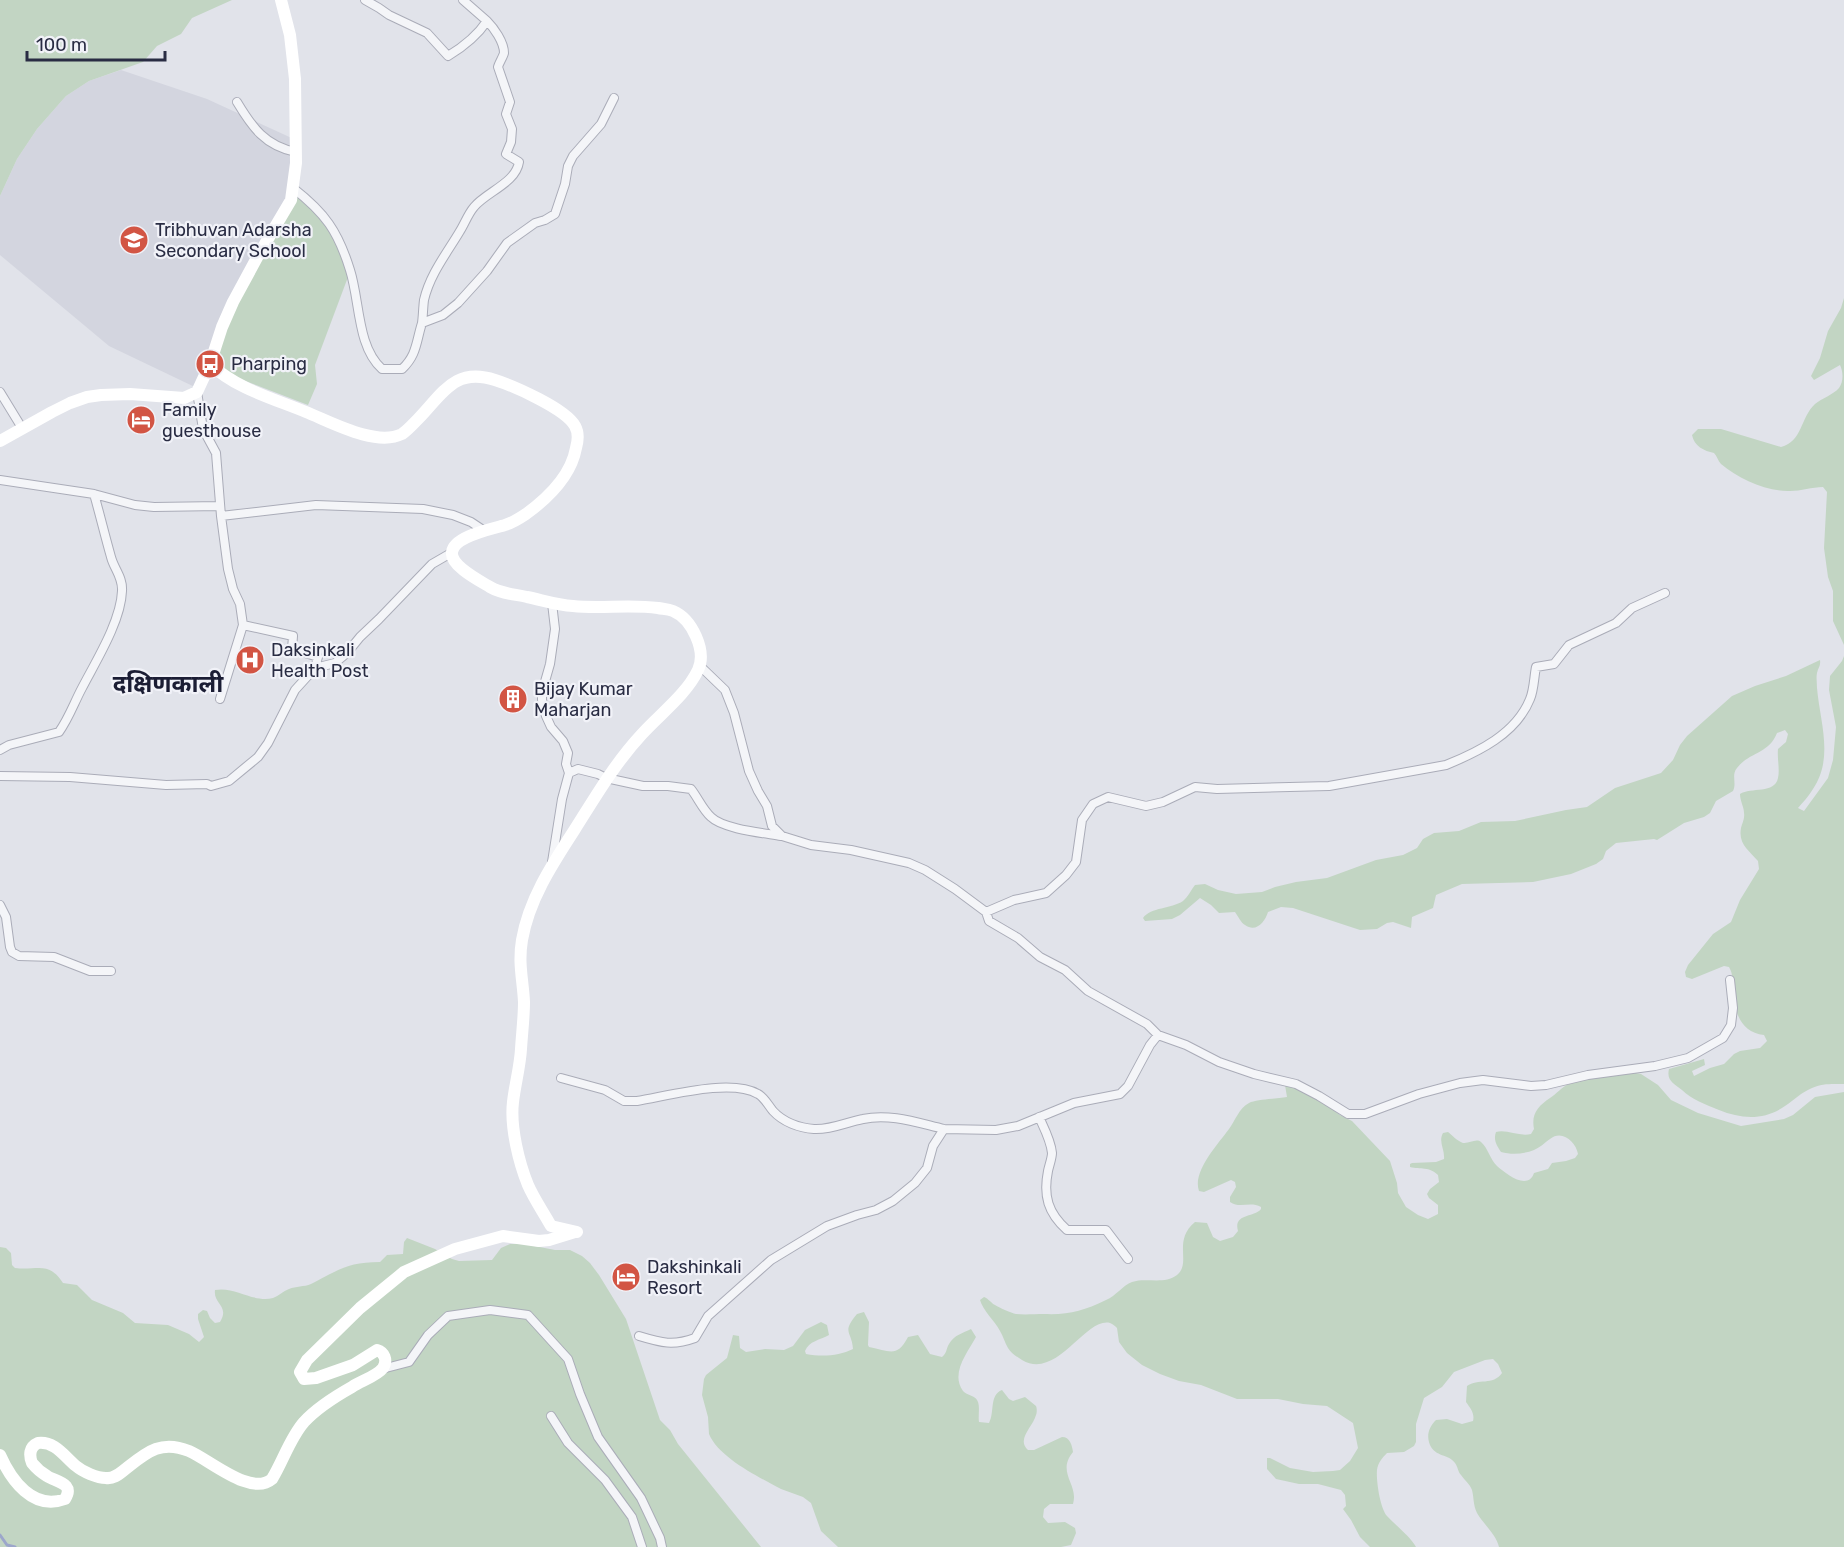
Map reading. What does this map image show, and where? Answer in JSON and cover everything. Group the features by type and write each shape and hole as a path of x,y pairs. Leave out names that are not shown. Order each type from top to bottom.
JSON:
{"main road":[{"path":"0,441 70,403 87,397 130,394 184,398 197,392 233,302 291,200 296,152 295,79 290,35 282,0"},
{"path":"0,1455 22,1490 35,1498 52,1501 65,1499 68,1495 67,1489 64,1484 48,1477 32,1463 32,1446 38,1443 52,1445 81,1470 105,1478 116,1476 147,1453 166,1446 190,1451 243,1480 262,1484 272,1479 297,1431 308,1419 350,1388 382,1369 385,1356 376,1350 353,1365 316,1378 304,1379 300,1372 304,1364 360,1308 399,1275 455,1249 503,1236 538,1241 576,1232 552,1226 529,1187 513,1125 512,1103 518,1079 522,1042 524,1001 519,962 523,937 529,912 551,865 606,778 632,745 686,689 700,666 700,652 694,632 687,622 674,611 629,606 574,607 498,592 455,564 451,553 453,548 463,540 483,530 506,525 525,515 560,483 574,458 578,441 576,427 568,417 554,407 494,380 474,376 458,379 447,387 414,424 401,434 386,438 334,425 260,395 223,376 210,364"}],"street":[{"path":"364,0 427,33 448,56 482,30 487,21"},
{"path":"293,188 315,205 326,218 341,244 351,272 368,351 375,363 382,369 402,369 411,361 415,352 422,323 424,300 438,267 476,204 504,183 518,167 519,162 506,154 512,142 512,129 507,114 510,102 498,67 504,54 502,44 494,27 463,0"},
{"path":"422,323 443,315 458,303 487,271 507,243 535,223 555,214 565,184 568,166 573,156 601,124 614,98"},
{"path":"237,102 252,127 285,150 296,152"},
{"path":"0,392 22,428"},
{"path":"197,392 203,429 216,453 228,569 240,604 243,625 220,699"},
{"path":"0,480 94,494 135,505 220,506"},
{"path":"0,750 9,745 59,732 69,719 95,667 120,609 123,589 119,572 111,559 94,494"},
{"path":"221,516 316,506 423,509 453,515 483,530"},
{"path":"315,668 335,663 347,653 432,564 451,553"},
{"path":"986,912 1014,900 1046,893 1066,875 1076,862 1082,820 1093,804 1108,797 1146,806 1163,802 1195,787 1217,789 1329,786 1446,765 1462,758 1497,739 1517,721 1530,699 1536,667 1554,664 1569,645 1616,623 1632,608 1665,593"},
{"path":"551,865 562,799 569,773 566,764 568,753 546,716 542,700 555,629 552,603"},
{"path":"0,776 70,777 166,785 207,784 211,786 229,782 263,750 296,690 315,668 318,657 292,649 293,636 243,625"},
{"path":"700,666 725,690 734,713 749,771 767,806 772,826 782,836"},
{"path":"569,773 578,769 643,786 692,789 710,817 717,822 750,832 782,836 811,845 851,850 909,863 925,870 986,912 989,921 1018,938 1040,957 1065,970 1088,991 1147,1024 1158,1035 1186,1045 1219,1062 1254,1074 1296,1084 1348,1114 1365,1114 1419,1094 1460,1083 1483,1080 1531,1086 1546,1085 1588,1074 1655,1066 1688,1058 1723,1038 1731,1025 1733,1008 1730,980"},
{"path":"0,905 6,917 12,952 19,956 54,957 90,971 111,971"},
{"path":"561,1078 604,1090 624,1101 637,1101 720,1087 740,1087 759,1094 776,1113 796,1126 816,1129 838,1126 864,1118 883,1117 903,1119 944,1129 996,1130 1018,1126 1074,1103 1120,1094 1128,1086 1150,1045 1158,1035"},
{"path":"1039,1117 1052,1153 1046,1186 1047,1199 1058,1222 1067,1230 1106,1230 1128,1259"},
{"path":"639,1336 658,1342 679,1344 695,1338 708,1316 771,1260 827,1226 876,1210 893,1201 915,1183 927,1168 933,1146 944,1129"},
{"path":"382,1369 409,1362 428,1335 448,1316 490,1310 528,1315 568,1359 598,1437 641,1498 662,1547"},
{"path":"551,1416 567,1443 605,1480 632,1517 642,1547"}],"shaded area":[{"name":"Tribhuvan Adarsha Secondary School","path":"121,70 207,99 296,140 293,188 199,389 109,346 0,255 0,196 17,159 37,129 66,96 89,81"}],"green space":[{"path":"0,0 232,0 192,18 181,34 157,46 143,62 89,81 66,96 37,129 17,159 0,196"},
{"path":"293,188 315,205 341,244 348,277 315,365 317,384 308,405 227,374 210,364"},
{"path":"1844,298 1844,645 1833,621 1833,591 1828,577 1824,548 1827,492 1823,487 1781,491 1754,484 1721,464 1714,453 1697,445 1692,435 1698,429 1721,429 1781,447 1793,440 1815,404 1837,390 1842,382 1840,365 1814,380 1811,376 1820,358 1828,331"},
{"path":"1844,656 1844,1084 1816,1086 1769,1114 1744,1117 1699,1102 1674,1084 1668,1073 1669,1069 1704,1059 1705,1065 1692,1071 1694,1076 1724,1064 1740,1051 1760,1048 1767,1041 1764,1035 1748,1029 1739,1018 1734,1002 1729,967 1724,966 1692,979 1686,977 1685,972 1713,934 1731,922 1740,900 1759,869 1758,861 1741,838 1744,811 1740,794 1768,788 1776,783 1779,775 1778,749 1786,742 1788,734 1785,730 1777,733 1769,745 1737,768 1734,773 1733,791 1716,801 1710,813 1704,817 1684,823 1657,840 1616,843 1596,864 1571,874 1533,882 1462,884 1436,895 1433,908 1412,917 1411,928 1393,922 1377,929 1360,930 1293,908 1281,907 1268,912 1262,923 1253,928 1244,924 1235,912 1219,913 1200,898 1172,919 1145,921 1143,918 1151,912 1183,901 1195,885 1205,884 1236,894 1262,892 1296,882 1327,878 1376,860 1403,855 1417,848 1423,839 1434,833 1459,831 1481,822 1515,821 1587,807 1615,788 1661,773 1673,760 1687,736 1732,696 1786,676 1820,660 1817,680 1824,740 1823,765 1811,792 1798,808 1804,811 1828,778 1833,760 1836,727 1829,690 1830,676"},
{"path":"1630,1072 1641,1074 1658,1085 1671,1100 1698,1113 1741,1126 1784,1119 1793,1115 1815,1097 1844,1092 1844,1547 1499,1547 1493,1534 1477,1513 1470,1486 1452,1460 1432,1449 1428,1438 1430,1428 1436,1420 1447,1419 1462,1424 1473,1421 1473,1413 1466,1402 1467,1386 1476,1382 1490,1381 1502,1373 1493,1359 1454,1372 1442,1387 1424,1398 1416,1424 1414,1446 1404,1452 1387,1453 1378,1465 1380,1501 1385,1512 1416,1547 1370,1547 1360,1537 1343,1509 1346,1506 1345,1495 1341,1490 1318,1484 1299,1484 1276,1479 1267,1469 1267,1458 1290,1468 1313,1472 1340,1470 1350,1461 1358,1448 1353,1423 1327,1406 1278,1399 1237,1399 1201,1385 1179,1381 1160,1374 1142,1365 1127,1353 1119,1342 1117,1328 1110,1323 1100,1324 1091,1329 1059,1356 1047,1362 1035,1364 1022,1360 1009,1350 998,1327 980,1300 984,1297 1008,1312 1016,1314 1076,1312 1110,1298 1132,1282 1166,1280 1177,1275 1183,1264 1185,1237 1188,1229 1195,1222 1207,1223 1213,1237 1220,1241 1233,1237 1238,1231 1238,1221 1258,1212 1261,1207 1230,1202 1230,1197 1236,1187 1235,1182 1231,1180 1204,1192 1199,1191 1199,1175 1207,1158 1242,1108 1253,1102 1287,1097 1285,1085 1296,1087 1316,1097 1352,1121 1390,1161 1398,1193 1406,1207 1428,1219 1438,1214 1438,1205 1427,1194 1439,1182 1438,1175 1428,1169 1410,1167 1410,1164 1436,1162 1444,1159 1441,1139 1443,1133 1448,1132 1463,1143 1481,1142 1501,1169 1517,1179 1527,1181 1534,1173 1548,1169 1552,1163 1575,1158 1578,1154 1574,1145 1568,1138 1559,1135 1530,1151 1518,1154 1505,1153 1501,1152 1497,1145 1496,1132 1531,1134 1539,1107 1566,1085 1591,1077"},
{"path":"407,1238 459,1261 492,1260 501,1248 510,1244 570,1250 582,1256 599,1275 626,1319 660,1420 761,1547 0,1547 0,1247 6,1248 11,1253 12,1265 15,1268 42,1268 52,1271 63,1283 77,1285 92,1300 123,1313 135,1323 168,1325 189,1334 199,1342 204,1337 198,1314 203,1310 207,1311 215,1323 220,1322 223,1317 215,1290 230,1290 258,1298 273,1298 289,1289 311,1284 344,1268 360,1263 380,1262 387,1255 403,1254 404,1242"},
{"path":"864,1312 869,1322 869,1347 888,1351 900,1348 908,1337 918,1335 930,1354 942,1357 953,1338 971,1329 976,1337 965,1356 958,1377 963,1391 978,1402 979,1422 989,1423 995,1396 1002,1390 1013,1401 1025,1397 1036,1406 1036,1414 1024,1437 1028,1450 1034,1450 1062,1437 1067,1438 1070,1442 1073,1452 1068,1459 1067,1472 1073,1490 1073,1504 1050,1504 1044,1509 1043,1517 1048,1523 1065,1522 1075,1528 1076,1533 1071,1545 1061,1547 838,1547 821,1531 811,1503 751,1473 721,1451 709,1434 708,1417 702,1395 706,1375 727,1358 733,1335 739,1336 740,1348 746,1352 765,1349 784,1350 793,1346 805,1330 821,1322 827,1325 829,1335 809,1345 805,1351 806,1354 824,1356 836,1354 853,1349 849,1325 857,1314"}],"waterway":[{"path":"0,1535 7,1545 15,1547"}],"place":[{"name":"Tribhuvan Adarsha Secondary School","path":"134,240"},
{"name":"Pharping","path":"210,364"},
{"name":"Family guesthouse","path":"141,420"},
{"name":"Daksinkali Health Post","path":"250,660"},
{"name":"Bijay Kumar Maharjan","path":"513,699"},
{"name":"Dakshinkali Resort","path":"626,1277"}],"district":[{"name":"दक्षि‍णकाली","path":"168,684"}]}
